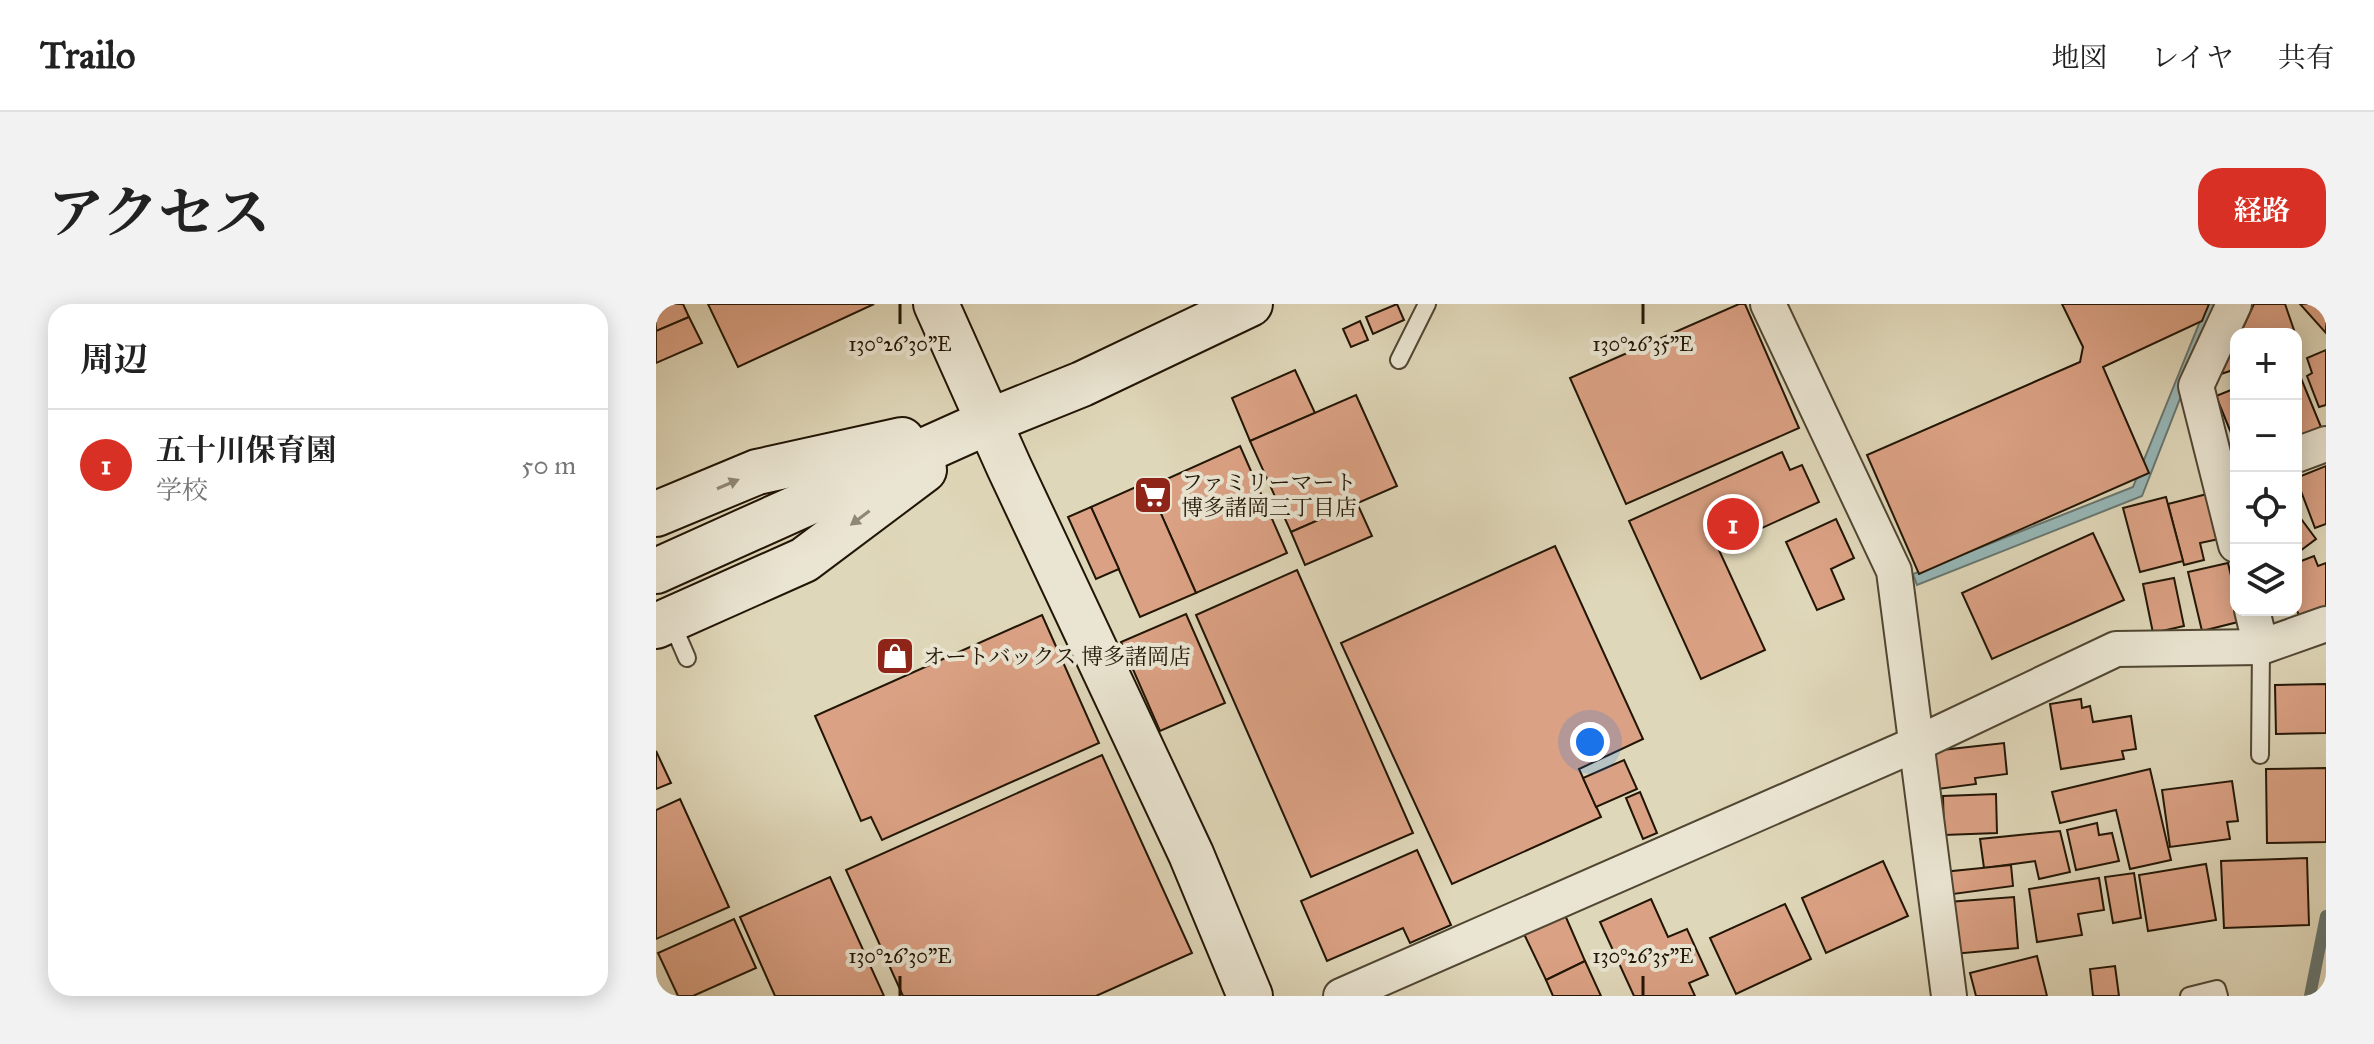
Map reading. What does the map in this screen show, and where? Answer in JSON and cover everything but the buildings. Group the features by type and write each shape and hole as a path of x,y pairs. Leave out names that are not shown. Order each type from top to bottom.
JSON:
{"street":[{"path":"936,304 1191,854 1250,996"},
{"path":"1768,304 1894,571 1949,996"},
{"path":"2234,304 2196,386 2228,480 2236,544"},
{"path":"656,571 990,421 1082,384 1244,305"},
{"path":"656,514 757,472 990,421"},
{"path":"671,635 804,560 990,421"},
{"path":"2302,453 2326,444"},
{"path":"2253,616 2261,647"},
{"path":"1341,996 1768,802 1916,744 2116,649 2261,647 2326,624"}],"lane":[{"path":"1399,360 1427,304"},
{"path":"2260,755 2261,647"},
{"path":"2189,996 2217,989 2219,996"}],"water":[{"path":"2207,304 2217,304 2142,496 1917,585 1913,574 2133,487"}],"waterway":[{"path":"2310,996 2326,916"}],"place":[{"name":"ファミリーマート 博多諸岡三丁目店","path":"1153,495"},
{"name":"五十川保育園","path":"1733,524"},
{"name":"オートバックス 博多諸岡店","path":"895,656"}]}
